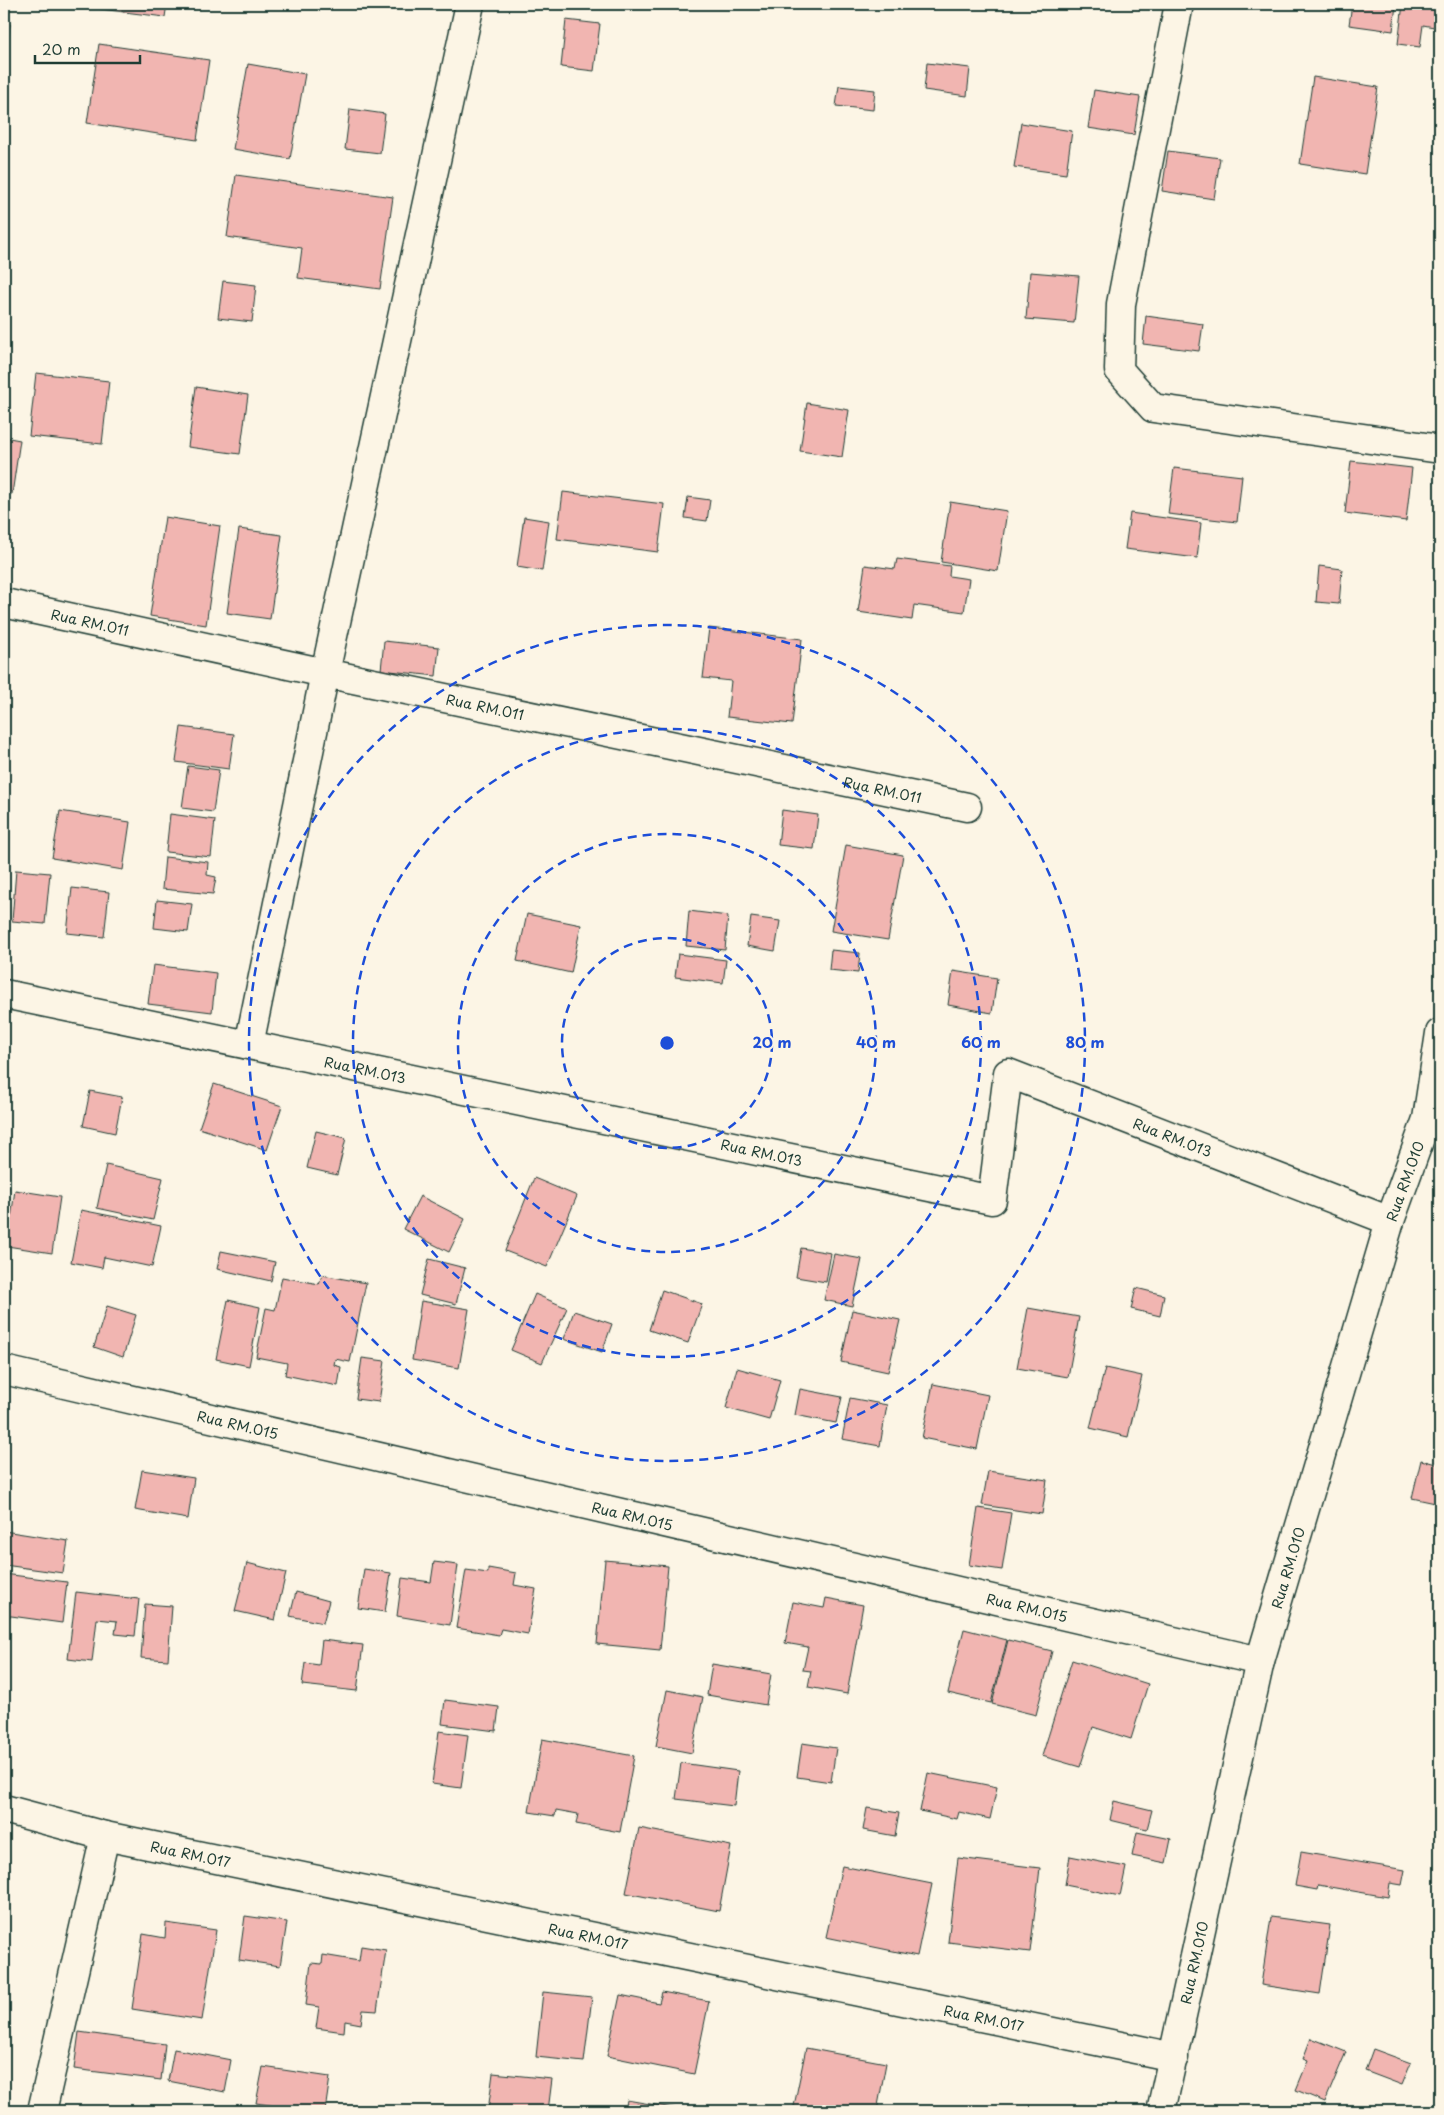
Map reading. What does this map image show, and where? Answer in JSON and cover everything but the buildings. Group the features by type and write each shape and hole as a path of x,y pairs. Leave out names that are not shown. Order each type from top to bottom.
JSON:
{"street":[{"path":"249,1045 325,673 470,4"},
{"path":"1179,4 1120,304 1119,370 1153,408 1440,449"},
{"name":"Rua RM.011","path":"4,603 325,673 967,808"},
{"name":"Rua RM.013","path":"4,994 992,1200 1008,1073 1390,1220"},
{"name":"Rua RM.010","path":"1161,2111 1260,1661 1390,1220 1427,1119 1436,1086 1440,1033"},
{"name":"Rua RM.015","path":"4,1370 1260,1661"},
{"name":"Rua RM.017","path":"4,1808 105,1836 1174,2057"},
{"path":"42,2111 105,1836"}]}
